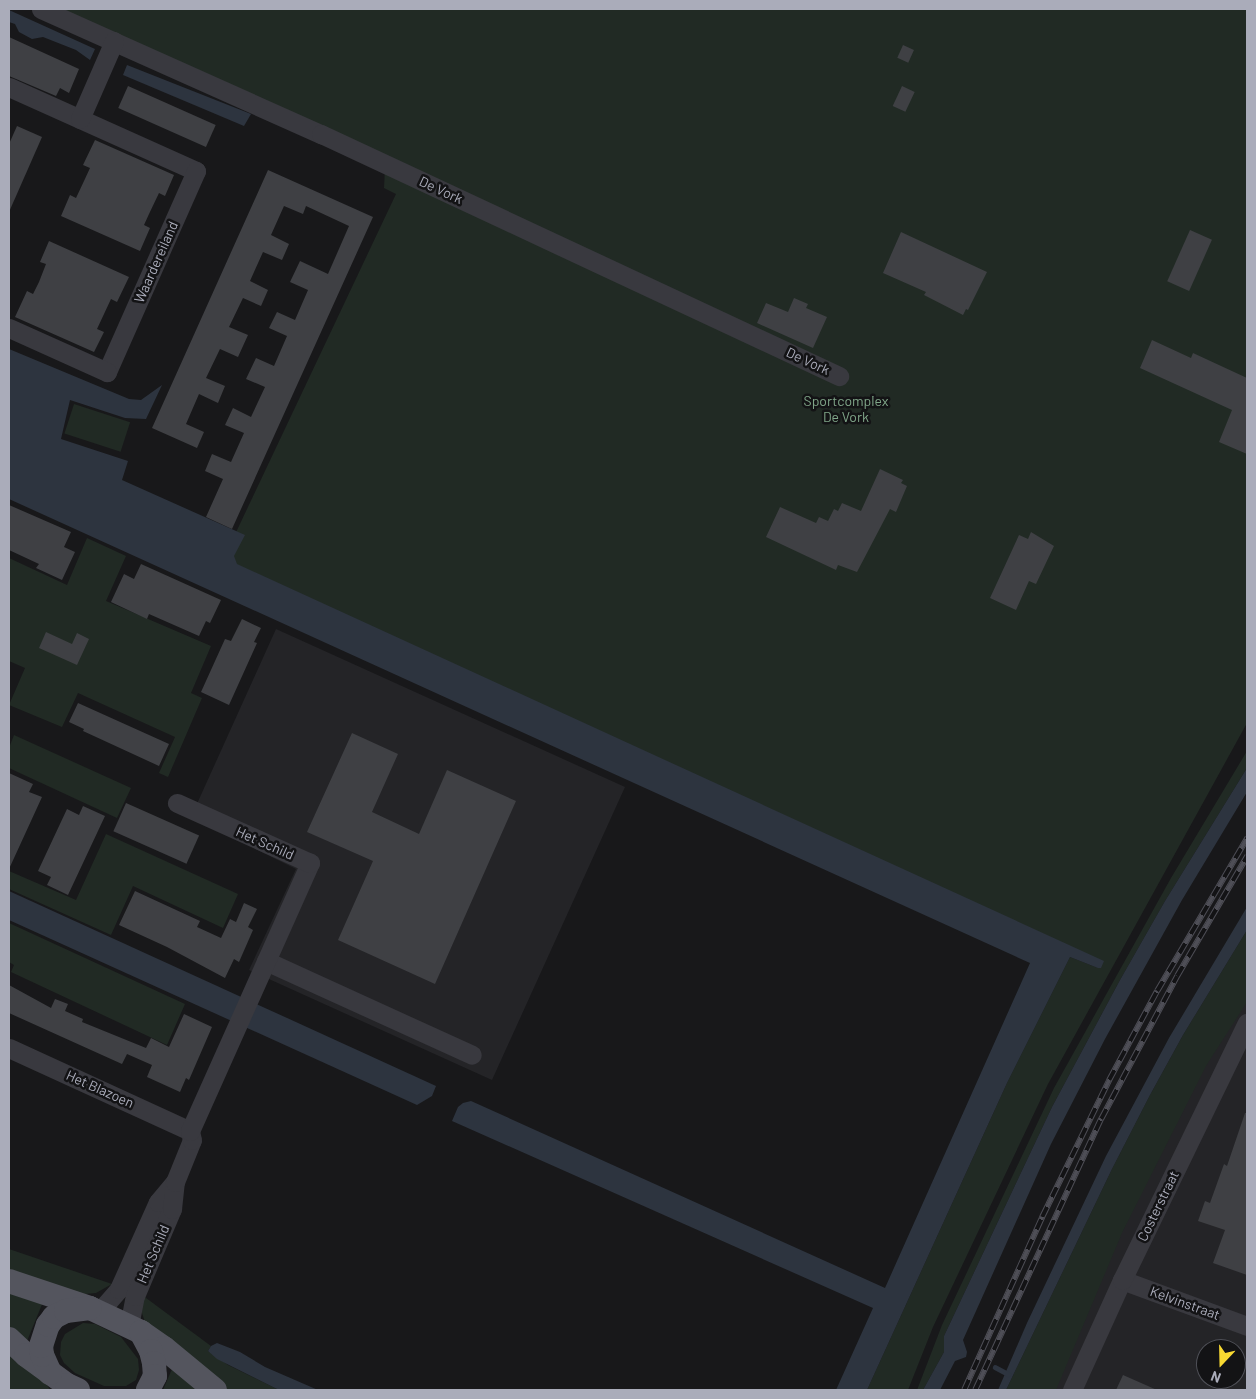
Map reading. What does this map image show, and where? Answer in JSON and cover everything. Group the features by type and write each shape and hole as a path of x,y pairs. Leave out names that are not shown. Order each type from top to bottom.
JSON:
{"main road":[{"path":"9,1281 95,1310 135,1329 215,1390"},
{"path":"65,1385 42,1355 41,1346 48,1325 54,1317 66,1311 95,1310"},
{"path":"135,1329 151,1351 154,1363 155,1376 148,1390"},
{"path":"9,1339 65,1385"}],"street":[{"name":"De Vork","path":"41,9 360,152 839,376"},
{"path":"80,119 114,42"},
{"name":"Waardereiland","path":"9,87 196,171 107,372 9,328"},
{"name":"Het Schild","path":"95,1310 119,1289 158,1202 174,1182 192,1140 190,1131 310,863 177,803"},
{"path":"266,961 472,1055"},
{"name":"Costerstraat","path":"1072,1390 1122,1280 1244,1034"},
{"name":"Het Blazoen","path":"9,1048 190,1131"},
{"name":"Het Schild","path":"135,1329 135,1296 172,1209 174,1182"},
{"name":"Kelvinstraat","path":"1122,1280 1247,1326"}],"shaded area":[{"path":"9,10 95,49 90,60 76,50 43,37 32,39 19,32 15,24 9,22"},
{"path":"127,65 251,114 244,126 123,75"},
{"path":"9,349 129,399 141,400 162,385 146,419 125,418 70,400 61,439 128,461 122,480 245,535 234,556 237,564 1104,961 1101,968 1098,968 1070,957 1007,1083 867,1390 836,1390 873,1308 452,1121 458,1107 463,1103 471,1101 885,1288 1030,963 9,499"},
{"path":"276,629 625,787 492,1080 249,970 296,869 191,817"},
{"path":"1247,768 1247,792 1182,900 1105,1039 1051,1144 963,1340 967,1352 966,1357 955,1361 940,1390 923,1390 944,1352 944,1336 1052,1107 1165,901"},
{"path":"9,891 436,1086 432,1096 417,1105 9,920"},
{"path":"1247,907 1247,930 1183,1035 1150,1095 1112,1169 1006,1390 998,1390 1027,1323 1106,1156 1169,1038"},
{"path":"1247,972 1247,1390 1017,1390"},
{"path":"217,1343 240,1352 265,1367 318,1390 279,1390 217,1359 208,1351 211,1346"}],"green space":[{"name":"Sportcomplex De Vork","path":"43,9 1247,9 1247,723 1048,1084 933,1327 908,1390 867,1390 1007,1083 1070,957 1098,968 221,564 396,194 384,188 385,167"},
{"path":"74,404 130,422 121,452 64,433"},
{"path":"87,538 126,556 106,601 211,646 191,693 202,698 168,777 159,773 175,737 78,693 62,727 9,705 25,668 9,661 9,558 67,585"},
{"path":"14,735 131,788 117,818 9,768 9,748"},
{"path":"1247,751 1247,768 1165,901 1052,1107 944,1336 944,1352 923,1390 917,1390 942,1325 1054,1088 1171,878"},
{"path":"106,834 238,894 223,928 133,886 111,935 9,889 9,871 76,900"},
{"path":"9,923 185,1004 167,1045 11,972 14,965 9,962"},
{"path":"1247,930 1247,1002 1206,1066 1122,1233 1056,1390 1006,1390 1112,1169 1150,1095 1183,1035"},
{"path":"9,1249 112,1284 96,1293 85,1294 9,1275"},
{"path":"9,1286 45,1297 25,1346 9,1330"},
{"path":"142,1295 211,1346 208,1351 228,1365 279,1390 223,1390 145,1322 142,1313"},
{"path":"83,1323 95,1324 121,1337 138,1359 139,1370 136,1380 126,1386 104,1386 75,1373 64,1363 60,1355 61,1342 65,1334"},
{"path":"9,1347 47,1385 50,1390 9,1390"},
{"path":"175,1362 208,1390 163,1390"}],"building":[{"path":"9,37 79,69 69,93 60,88 56,96 9,76"},
{"path":"903,45 914,50 908,63 897,58"},
{"path":"128,86 216,125 206,147 118,108"},
{"path":"902,86 915,92 905,112 893,106"},
{"path":"17,126 42,137 9,212 9,144"},
{"path":"95,140 174,175 165,196 159,193 144,225 150,228 140,251 61,216 70,195 76,198 90,168 83,165"},
{"path":"268,170 373,217 232,529 206,517 223,479 205,471 212,454 231,462 244,433 225,425 233,408 251,417 265,387 246,379 256,358 274,366 287,336 269,328 277,312 295,320 308,290 290,282 300,261 328,274 349,226 306,206 303,214 284,206 271,235 289,244 282,260 263,252 250,281 268,290 261,306 243,298 229,327 248,335 238,357 220,349 206,378 225,386 218,403 199,394 186,424 204,432 197,448 152,428"},
{"path":"1190,230 1212,240 1189,291 1167,281"},
{"path":"901,232 987,272 968,310 966,309 963,315 924,295 926,292 883,273"},
{"path":"49,241 129,277 117,302 111,299 97,329 104,332 94,352 15,317 27,291 33,294 39,282 46,264 40,262"},
{"path":"794,298 808,304 806,308 827,317 813,348 757,323 766,303 788,312"},
{"path":"1152,340 1191,358 1193,353 1247,378 1247,454 1219,442 1232,410 1140,368"},
{"path":"880,469 903,480 901,483 907,486 896,512 890,509 857,572 838,565 836,570 766,537 780,507 816,523 819,517 828,521 834,509 838,511 842,503 861,511"},
{"path":"9,505 71,532 64,547 75,552 62,580 36,568 39,564 9,550"},
{"path":"1031,532 1054,546 1036,584 1029,581 1016,610 990,598 1019,535 1028,539"},
{"path":"141,564 221,600 210,623 206,621 199,636 149,614 147,619 111,602 124,574 134,579"},
{"path":"242,619 261,628 254,642 257,643 229,705 201,692 225,639 231,641"},
{"path":"46,632 72,644 77,633 89,639 77,665 39,648"},
{"path":"78,703 169,744 159,766 83,731 84,729 69,722"},
{"path":"352,733 398,754 372,812 419,834 447,770 516,801 435,984 338,940 373,861 307,832"},
{"path":"9,773 33,784 29,792 42,797 9,869"},
{"path":"126,803 199,836 186,864 113,831"},
{"path":"83,806 105,816 68,895 47,885 51,877 38,871 67,809 79,815"},
{"path":"135,891 200,921 197,927 221,938 230,919 236,922 244,903 257,909 248,927 253,930 239,962 234,959 225,978 167,947 119,925"},
{"path":"9,985 51,1008 55,999 68,1004 65,1011 83,1019 82,1022 146,1048 151,1038 169,1047 184,1014 212,1027 189,1080 186,1078 180,1092 147,1077 152,1065 127,1054 122,1064 9,1013"},
{"path":"1245,1113 1247,1113 1247,1275 1213,1263 1225,1230 1198,1221 1205,1201 1210,1203 1224,1164 1227,1166"},
{"path":"1123,1375 1157,1390 1116,1390"}],"waterway":[{"path":"995,1367 1008,1374"}],"railway":[{"path":"964,1390 1042,1217 1109,1080 1157,991 1247,838"},
{"path":"975,1390 1101,1119 1177,976 1247,856"}]}
